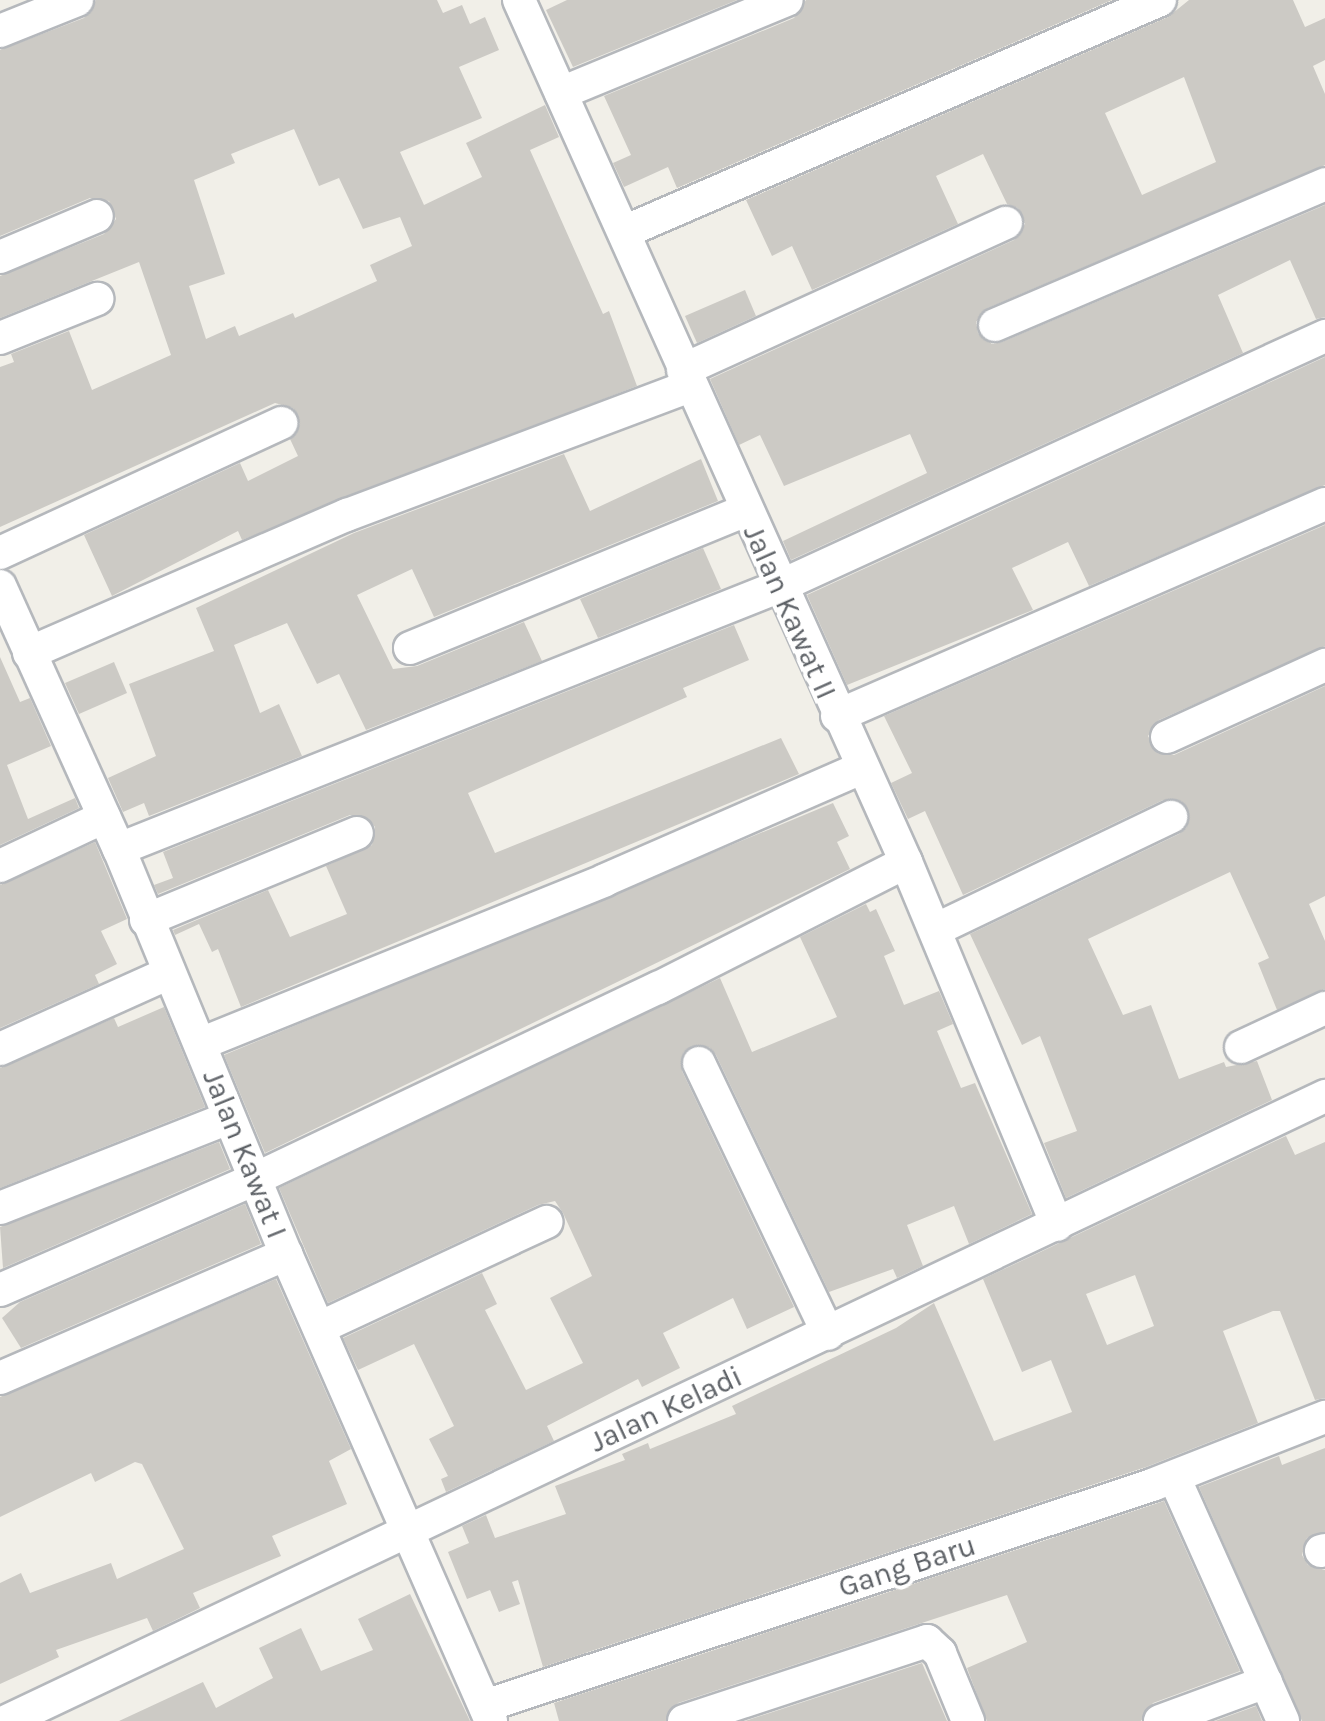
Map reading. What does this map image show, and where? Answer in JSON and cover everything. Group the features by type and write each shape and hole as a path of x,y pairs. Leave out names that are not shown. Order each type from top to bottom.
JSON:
{"street":[{"path":"0,31 77,0"},
{"name":"Jalan Kawat II","path":"519,0 624,232 778,587 906,862 1057,1225"},
{"path":"561,93 787,0"},
{"path":"624,232 1160,0"},
{"path":"995,325 1325,184"},
{"path":"0,257 97,216"},
{"path":"18,650 686,378 1006,223"},
{"path":"0,338 97,299"},
{"path":"119,849 778,587 1325,336"},
{"path":"0,553 281,423"},
{"path":"837,716 1325,504"},
{"path":"410,648 744,511"},
{"name":"Jalan Kawat I","path":"0,586 18,650 119,849 167,974 257,1178 286,1254 412,1529 488,1713"},
{"path":"1167,737 1325,665"},
{"path":"200,1044 618,875 861,768"},
{"path":"0,866 104,817"},
{"path":"935,930 1171,817"},
{"path":"146,920 357,833"},
{"path":"0,1290 257,1178 658,988 906,862"},
{"path":"0,1049 167,974"},
{"path":"1241,1047 1325,1008"},
{"path":"699,1063 828,1334"},
{"name":"Jalan Keladi","path":"7,1721 1325,1096"},
{"path":"0,1208 229,1118"},
{"path":"319,1328 546,1222"},
{"path":"0,1378 286,1254"},
{"name":"Gang Baru","path":"488,1713 1174,1477 1325,1417"},
{"path":"1174,1477 1283,1721"},
{"path":"684,1721 927,1641 940,1653 968,1721"},
{"path":"1160,1721 1266,1682"}],"building":[{"path":"96,0 437,0 443,13 462,5 470,24 485,17 499,50 459,67 482,118 400,152 424,205 482,177 466,143 545,105 559,137 530,150 603,314 609,311 637,386 242,540 238,531 112,596 84,535 240,463 248,481 298,456 290,439 300,424 293,408 275,403 0,527 0,367 14,362 11,354 69,331 92,390 171,355 139,262 0,318 0,276 104,234 116,219 109,201 90,198 0,236 0,50 84,18","holes":["294,129 319,186 339,178 363,229 400,217 412,246 370,265 377,281 295,318 293,313 239,336 235,326 206,339 189,286 225,274 194,180 235,163 231,154"]},
{"path":"567,0 737,0 573,67 546,10"},
{"path":"806,0 1112,0 677,188 668,167 624,187 613,163 631,155 604,96 794,18"},
{"path":"1189,0 1293,0 1305,27 1325,18 1325,60 1313,66 1325,94 1325,165 988,308 976,322 978,333 992,344 1002,342 1325,205 1325,317 1316,319 1290,260 1218,295 1243,353 791,560 783,541 927,473 910,434 784,486 760,435 739,445 710,379 1014,240 1025,224 1018,208 1007,204 983,154 936,176 958,224 812,290 792,246 772,256 746,200 1168,17","holes":["1184,77 1216,162 1142,195 1105,113"]},
{"path":"745,290 756,316 697,343 685,316"},
{"path":"1325,357 1325,485 1089,586 1068,542 1012,568 1033,610 847,685 807,595"},
{"path":"564,454 590,511 701,459 718,501 434,617 412,569 357,595 393,669 417,666 524,622 542,661 366,730 339,674 317,684 287,623 234,645 260,713 279,704 302,756 149,816 144,803 123,812 108,778 156,756 129,684 214,651 196,608 354,533"},
{"path":"1325,525 1325,646 1159,720 1148,736 1157,753 1174,755 1325,686 1325,896 1309,904 1325,941 1325,989 1277,1010 1258,963 1269,958 1230,872 1088,939 1123,1015 1151,1005 1179,1079 1224,1062 1226,1067 1257,1061 1272,1100 1066,1198 1044,1143 1077,1131 1040,1036 1022,1045 970,934 1179,834 1187,827 1188,810 1181,801 1163,800 963,895 925,811 908,819 891,783 912,773 884,716"},
{"path":"703,548 721,589 598,638 580,599"},
{"path":"734,625 749,660 683,688 687,697 468,793 495,853 781,738 799,774 241,1007 218,949 212,952 199,924 175,935 173,930 268,890 290,937 347,914 326,866 372,845 375,827 368,818 350,815 158,894 154,885 173,878 163,852"},
{"path":"0,657 20,702 30,698 51,746 7,765 28,819 75,798 79,808 0,845"},
{"path":"114,662 127,693 79,714 65,683"},
{"path":"833,803 849,836 837,842 850,869 265,1153 224,1055"},
{"path":"95,842 127,919 101,931 117,964 95,975 99,984 0,1028 0,885"},
{"path":"866,904 870,912 876,909 895,951 884,956 904,1005 939,991 953,1024 937,1031 961,1088 975,1083 1032,1214 969,1244 954,1206 907,1225 923,1266 897,1278 893,1269 829,1292 716,1055 709,1047 692,1046 683,1053 682,1071 794,1307 747,1329 733,1298 663,1333 680,1368 642,1387 638,1379 547,1426 554,1441 446,1492 441,1479 448,1476 429,1439 454,1426 414,1344 358,1370 343,1338 482,1273 497,1304 485,1310 526,1390 583,1363 550,1298 592,1276 563,1213 555,1201 538,1205 328,1303 279,1188 720,978 752,1052 837,1017 800,937"},
{"path":"164,1007 205,1107 0,1188 0,1068 114,1018 118,1027"},
{"path":"1286,1136 1295,1155 1325,1142 1325,1398 1315,1400 1280,1311 1273,1311 1223,1331 1258,1423 1146,1467 543,1667 518,1580 512,1582 520,1604 499,1612 490,1590 467,1599 448,1552 469,1543 462,1526 486,1515 495,1538 566,1514 555,1486 625,1460 622,1454 648,1443 650,1449 736,1414 732,1406 896,1328 934,1303 994,1441 1072,1412 1051,1360 1022,1372 983,1279","holes":["1135,1275 1154,1326 1107,1345 1086,1294"]},
{"path":"219,1142 230,1169 3,1268 0,1227"},
{"path":"245,1204 261,1244 21,1348 2,1318 20,1302"},
{"path":"276,1279 351,1449 329,1461 347,1504 272,1536 281,1556 193,1593 200,1608 153,1631 147,1618 56,1650 59,1657 0,1684 0,1583 21,1573 30,1593 111,1563 117,1579 184,1549 142,1464 135,1462 95,1482 91,1473 0,1517 0,1397"},
{"path":"1325,1448 1325,1532 1307,1538 1302,1555 1308,1565 1325,1570 1325,1721 1302,1721 1199,1487 1279,1456 1282,1465"},
{"path":"1164,1501 1240,1671 1153,1703 1141,1721 987,1721 967,1668 1027,1642 1007,1595 678,1703 666,1721 559,1721 554,1703"},
{"path":"410,1594 470,1721 119,1721 203,1682 216,1708 273,1678 259,1648 301,1628 321,1671 373,1650 358,1619"},
{"path":"922,1663 947,1721 745,1721"},
{"path":"1256,1706 1262,1721 1215,1721"}]}
